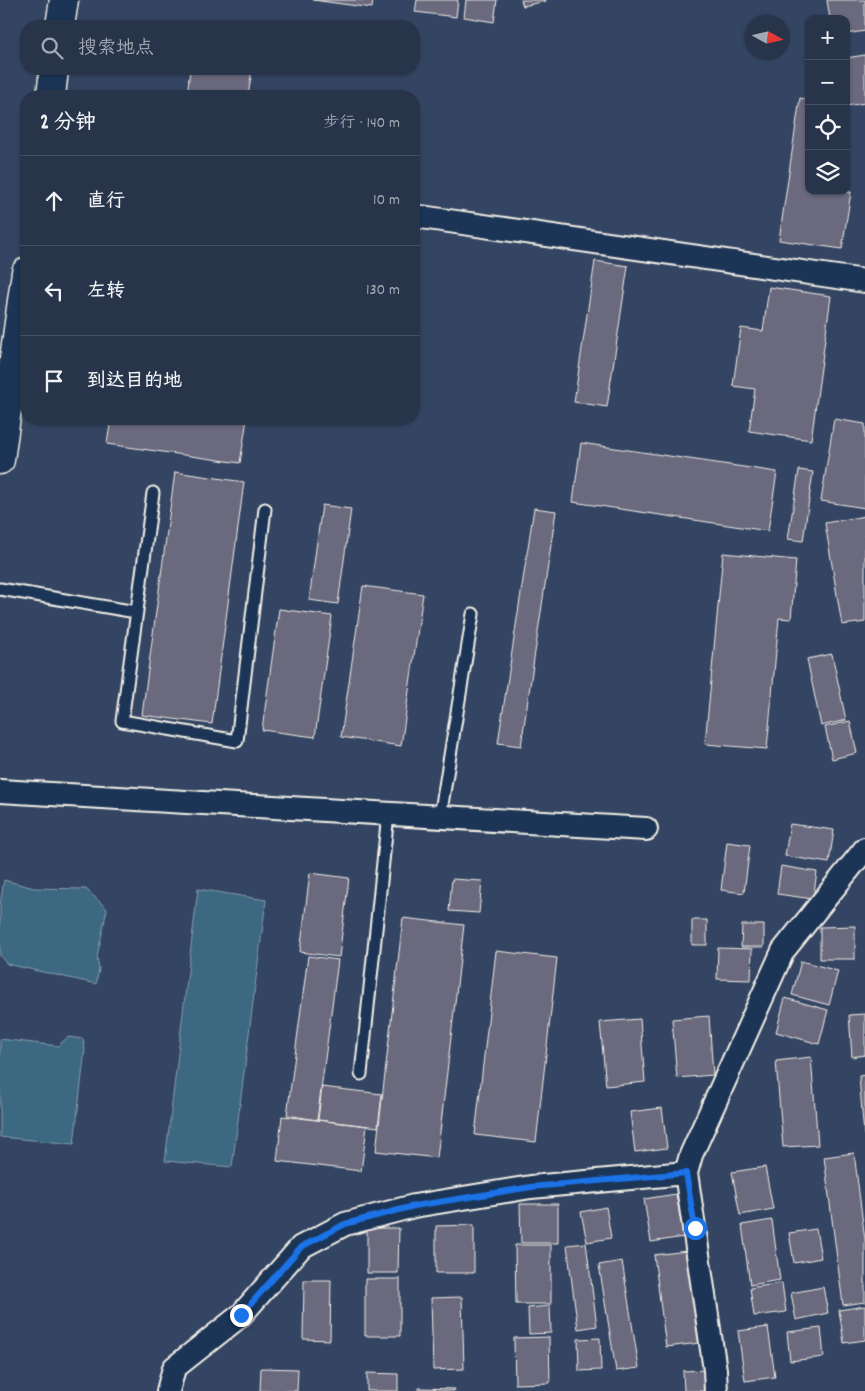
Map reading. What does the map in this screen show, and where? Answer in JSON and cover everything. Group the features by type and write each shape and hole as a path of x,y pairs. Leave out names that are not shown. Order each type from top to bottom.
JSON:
{"street":[{"path":"61,20 64,0"},
{"path":"52,90 53,75"},
{"path":"420,217 865,281"},
{"path":"0,460 20,315"},
{"path":"0,791 646,829"},
{"path":"716,1391 710,1332 686,1173 691,1155 783,952 865,849"},
{"path":"168,1391 174,1368 241,1315 301,1247 345,1224 414,1206 531,1187 686,1173"}],"lane":[{"path":"153,493 122,721 237,742 265,509"},
{"path":"0,589 136,612"},
{"path":"440,817 473,614"},
{"path":"361,1074 388,814"}],"water":[{"path":"4,880 34,888 86,889 107,909 97,957 99,969 96,984 7,964 0,956 0,905"},
{"path":"198,889 266,900 232,1167 165,1161"},
{"path":"68,1037 83,1039 85,1049 74,1144 0,1137 0,1039 58,1046"}],"building":[{"path":"313,0 373,0 372,8"},
{"path":"417,0 458,0 456,17 415,12"},
{"path":"466,0 497,0 494,22 464,17"},
{"path":"521,0 546,0 546,1 523,6"},
{"path":"827,0 865,0 865,31 850,33 850,15 829,15"},
{"path":"865,55 865,103 850,105 850,57"},
{"path":"189,75 251,75 249,90 188,90"},
{"path":"800,98 805,99 805,195 850,195 851,192 842,249 779,240"},
{"path":"595,261 628,266 607,407 574,402"},
{"path":"769,287 831,296 811,440 749,431 755,389 733,386 741,328 763,331"},
{"path":"834,419 865,424 865,508 821,501"},
{"path":"110,425 246,425 240,463 107,444"},
{"path":"581,443 777,472 768,531 573,502"},
{"path":"799,470 813,472 803,541 788,539"},
{"path":"175,472 244,482 212,724 142,715"},
{"path":"322,505 351,509 338,604 309,600"},
{"path":"534,508 556,511 521,746 498,743"},
{"path":"865,516 865,622 842,625 825,523"},
{"path":"723,553 796,560 791,619 779,618 767,749 705,744"},
{"path":"363,586 423,594 401,746 341,737"},
{"path":"279,609 332,616 315,737 262,730"},
{"path":"832,654 846,720 821,726 807,659"},
{"path":"850,721 857,753 832,759 825,727"},
{"path":"790,824 834,830 829,863 785,856"},
{"path":"727,842 750,845 744,893 721,890"},
{"path":"781,866 817,872 813,899 777,894"},
{"path":"310,873 349,878 339,957 300,952"},
{"path":"452,879 482,881 479,913 449,911"},
{"path":"403,918 464,925 437,1158 376,1151"},
{"path":"692,920 707,920 707,945 692,945"},
{"path":"742,925 764,925 764,947 741,947"},
{"path":"855,926 855,959 820,959 820,927"},
{"path":"718,948 752,949 751,980 717,979"},
{"path":"496,951 557,958 536,1142 475,1135"},
{"path":"308,956 338,960 317,1120 287,1115"},
{"path":"801,961 838,971 829,1005 792,995"},
{"path":"785,998 828,1010 819,1044 776,1032"},
{"path":"865,1014 865,1055 852,1057 849,1015"},
{"path":"709,1016 713,1075 677,1078 672,1019"},
{"path":"640,1019 645,1082 606,1086 600,1022"},
{"path":"811,1057 818,1145 783,1147 776,1061"},
{"path":"865,1075 865,1134 864,1135 859,1076"},
{"path":"322,1087 382,1094 378,1127 318,1120"},
{"path":"662,1108 667,1148 635,1152 630,1112"},
{"path":"282,1116 367,1126 361,1171 277,1161"},
{"path":"854,1153 865,1240 865,1302 843,1305 824,1157"},
{"path":"765,1167 773,1209 740,1215 732,1172"},
{"path":"676,1194 684,1237 651,1242 644,1199"},
{"path":"520,1204 558,1204 558,1243 521,1243"},
{"path":"606,1207 611,1238 587,1242 581,1212"},
{"path":"772,1220 780,1280 750,1285 742,1225"},
{"path":"474,1225 474,1273 436,1273 436,1226"},
{"path":"367,1228 399,1228 398,1273 367,1273"},
{"path":"816,1229 821,1258 794,1263 789,1233"},
{"path":"586,1243 597,1326 578,1329 567,1245"},
{"path":"515,1245 551,1245 551,1304 516,1304"},
{"path":"687,1251 700,1343 666,1347 654,1255"},
{"path":"622,1261 639,1368 616,1371 599,1265"},
{"path":"365,1279 400,1279 400,1336 365,1336"},
{"path":"304,1280 331,1280 330,1340 303,1339"},
{"path":"782,1283 786,1312 754,1316 750,1288"},
{"path":"823,1287 828,1313 796,1320 791,1293"},
{"path":"462,1297 464,1369 433,1370 431,1298"},
{"path":"550,1306 551,1333 529,1334 528,1308"},
{"path":"865,1306 865,1340 844,1343 839,1310"},
{"path":"768,1327 775,1377 745,1381 738,1331"},
{"path":"821,1328 824,1357 790,1361 787,1332"},
{"path":"549,1337 550,1383 515,1384 514,1338"},
{"path":"600,1338 601,1370 579,1371 578,1339"},
{"path":"261,1368 298,1369 297,1391 260,1391"},
{"path":"705,1370 707,1391 684,1391 683,1371"},
{"path":"367,1373 398,1374 398,1391 367,1391"},
{"path":"419,1388 455,1389 454,1391 419,1391"}],"route":[{"path":"241,1315 301,1247 345,1224 414,1206 531,1187 686,1173 695,1228"}]}
